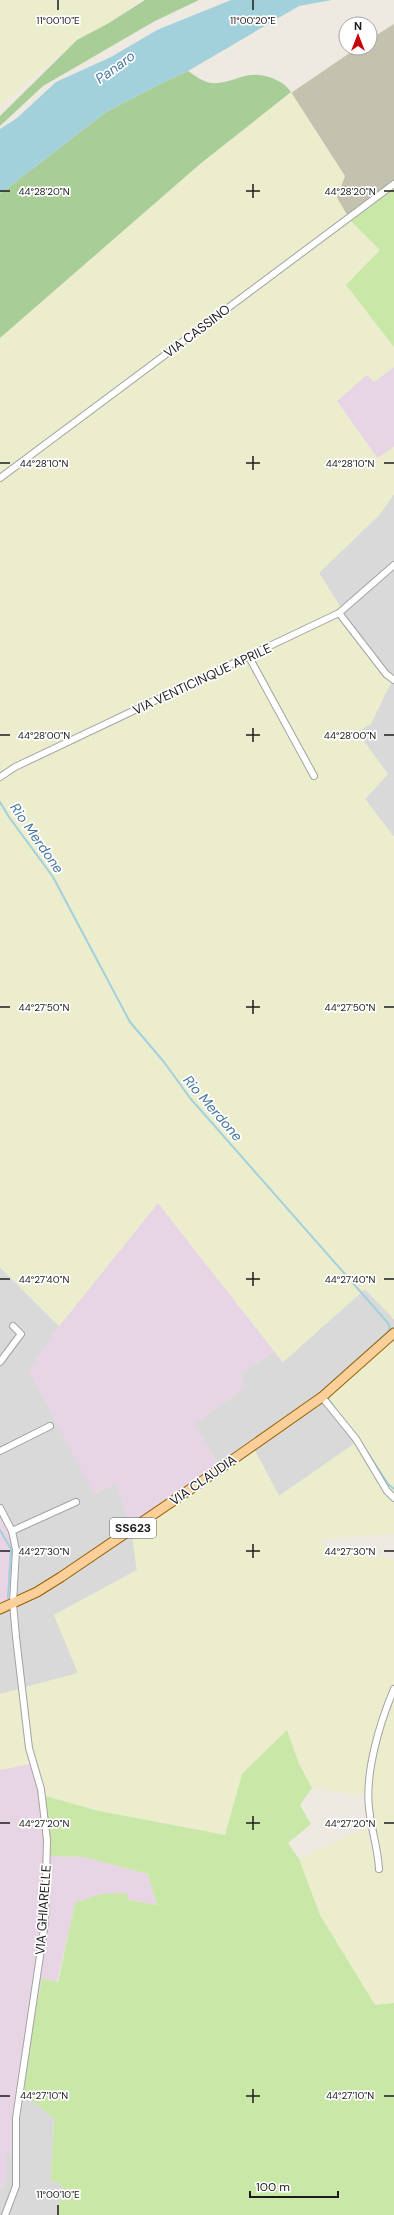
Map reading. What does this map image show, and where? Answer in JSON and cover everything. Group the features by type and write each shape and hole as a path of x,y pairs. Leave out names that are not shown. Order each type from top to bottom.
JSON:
{"main road":[{"name":"VIA CLAUDIA","path":"0,1609 37,1592 61,1577 322,1397 394,1332"}],"street":[{"name":"VIA CASSINO","path":"0,478 394,184"},
{"name":"VIA VENTICINQUE APRILE","path":"0,777 65,743 339,613 394,565"},
{"path":"339,613 386,674 394,680"},
{"path":"249,657 314,776"},
{"path":"0,1362 21,1334 13,1326"},
{"path":"322,1397 356,1439 387,1491 394,1498"},
{"path":"0,1451 50,1426"},
{"path":"12,1531 76,1502"},
{"path":"0,1508 12,1531 16,1550 13,1603"},
{"name":"VIA GHIARELLE","path":"5,2215 16,2186 16,2118 45,1922 46,1863 46,1840 41,1789 29,1748 13,1603"},
{"path":"379,1869 368,1796 373,1758 383,1714 394,1689"}],"shaded area":[{"path":"0,0 140,0 112,22 62,53 0,106"},
{"path":"394,24 394,189 350,220 337,198 291,93 345,56 378,56 378,34"},
{"path":"291,92 345,176 337,198 350,220 380,250 346,285 394,347 394,367 374,382 367,375 337,401 377,458 394,447 394,494 380,514 319,573 350,622 392,681 371,724 357,732 388,774 365,799 394,837 394,1319 365,1289 283,1362 158,1203 59,1326 0,1267 0,338 200,164"},
{"path":"394,367 394,447 378,459 337,401 367,374 374,381"},
{"path":"394,494 394,837 365,799 388,774 357,732 382,699 392,681 350,622 319,573 380,514"},
{"path":"158,1203 274,1351 241,1374 244,1388 194,1424 219,1465 131,1529 116,1483 94,1494 29,1371 59,1326"},
{"path":"0,1267 59,1326 29,1371 95,1494 116,1483 131,1529 137,1570 54,1615 78,1673 0,1694"},
{"path":"365,1289 394,1319 394,1332 356,1443 279,1496 251,1443 219,1465 194,1424 244,1388 241,1374 274,1351 283,1362"},
{"path":"394,1332 394,1534 322,1539 326,1553 363,1552 394,1560 394,1597 384,1597 394,1598 394,2003 375,2005 320,1915 299,1859 366,1827 374,1860 365,1796 312,1788 299,1764 287,1730 242,1774 225,1835 99,1811 45,1796 34,1763 0,1770 0,1694 78,1673 54,1615 137,1570 131,1529 251,1443 279,1496 355,1443 325,1397"},
{"path":"0,1507 13,1546 15,1601 0,1607"},
{"path":"34,1763 47,1803 51,1856 84,1857 148,1874 157,1905 128,1900 75,1904 57,1982 42,1978 16,2113 17,2152 7,2153 7,2180 0,2190 0,1770"},
{"path":"20,2091 54,2118 51,2180 63,2186 57,2215 0,2215 0,2190 7,2180 7,2153 17,2152"}],"green space":[{"path":"145,0 199,0 155,21 43,86 0,126 0,116 77,40 109,23"},
{"path":"188,71 202,80 211,83 226,82 247,76 263,75 280,82 291,92 200,164 0,338 0,194 106,112"},
{"path":"394,189 394,347 346,285 380,250 350,220"},
{"path":"287,1730 299,1764 312,1788 300,1805 311,1824 288,1843 299,1859 320,1915 375,2005 394,2003 394,2215 57,2215 63,2186 51,2180 54,2118 20,2091 42,1978 58,1982 75,1903 101,1894 126,1893 129,1900 157,1905 148,1874 84,1857 51,1856 45,1796 99,1811 225,1835 242,1774"}],"water":[{"name":"Panaro","path":"231,0 332,0 299,6 188,71 106,112 0,194 0,129 17,118 56,82 111,57 157,30"}],"waterway":[{"name":"Rio Merdone","path":"0,802 9,817 53,877 130,1022 164,1062 190,1098 388,1323 390,1328 388,1332 322,1391"},
{"name":"Rio Merdone","path":"327,1397 337,1411"},
{"name":"Rio Merdone","path":"366,1450 388,1484 394,1489"},
{"path":"0,1530 11,1549 8,1597"}]}
